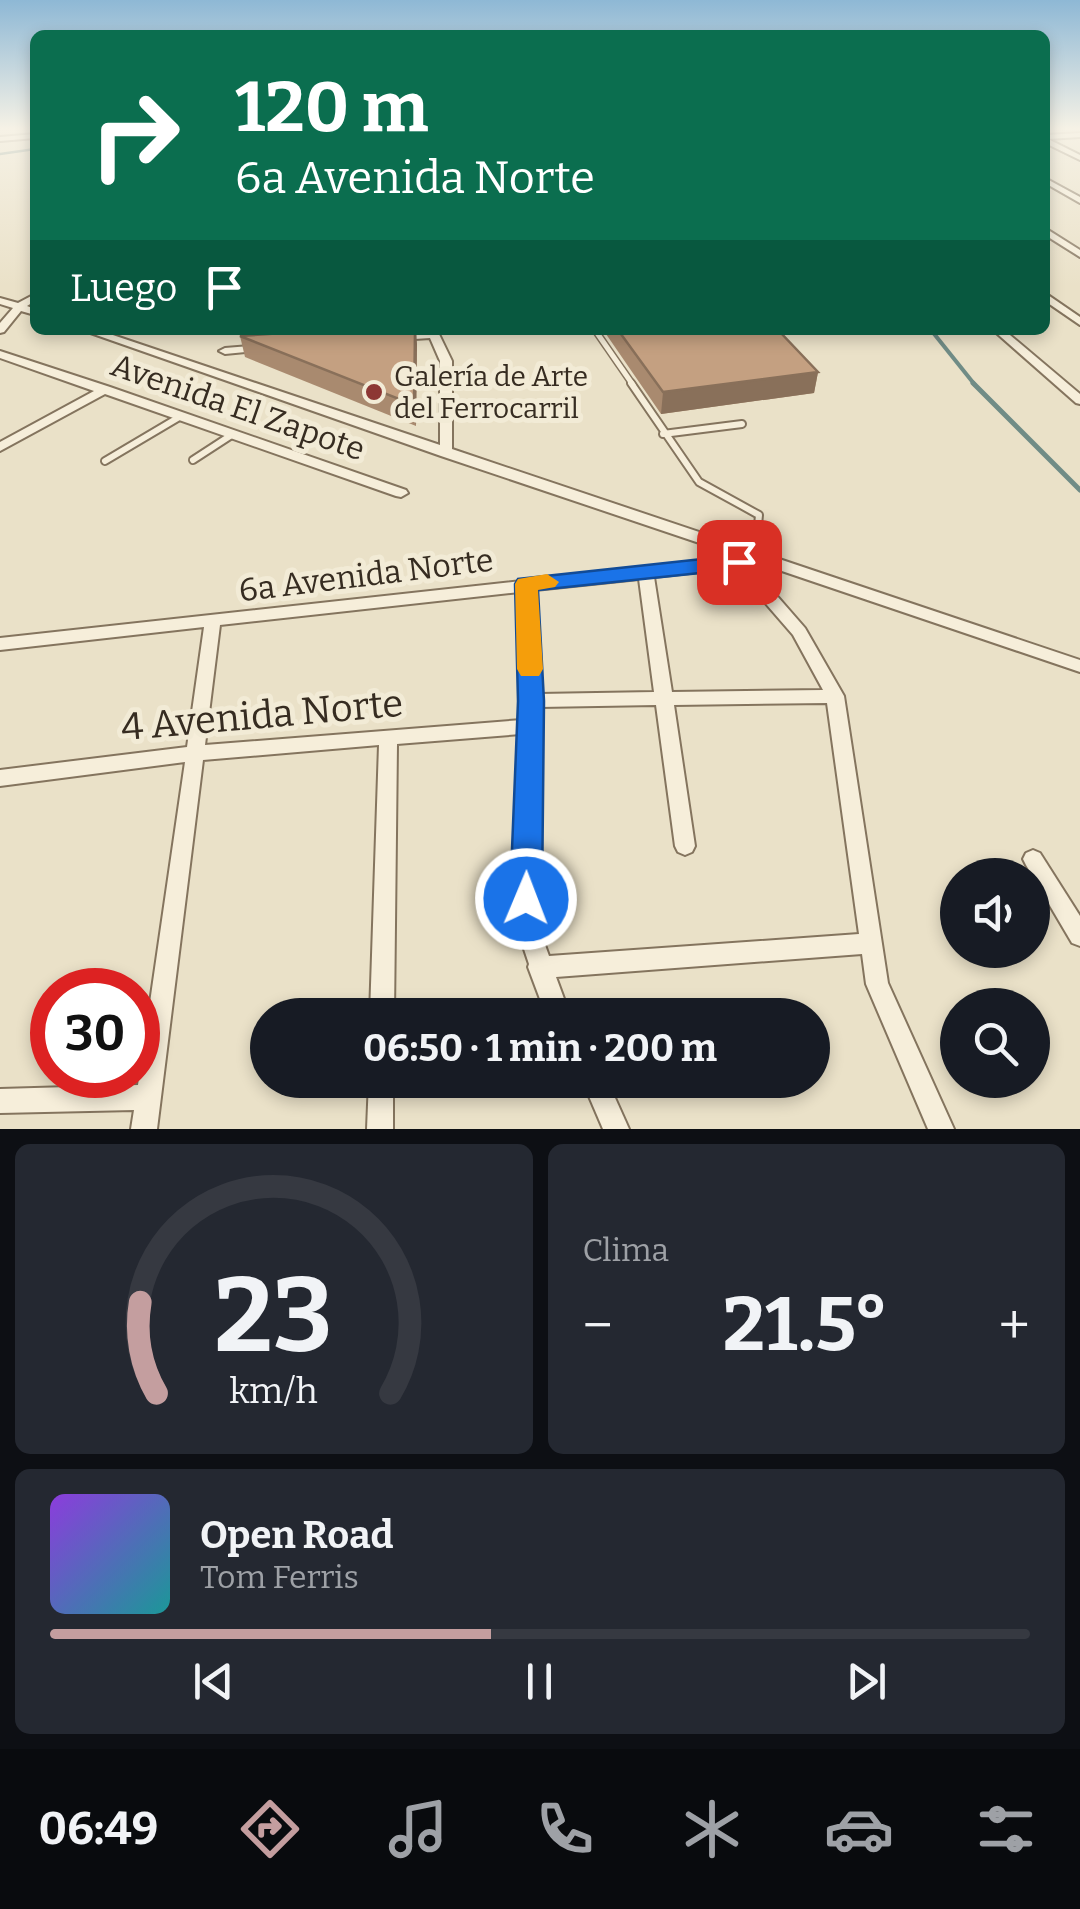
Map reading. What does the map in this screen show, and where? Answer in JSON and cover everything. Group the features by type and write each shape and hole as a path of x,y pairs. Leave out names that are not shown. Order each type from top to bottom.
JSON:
{"street":[{"path":"1050,185 1080,185"},
{"path":"1050,186 1080,201"},
{"path":"1050,234 1077,250"},
{"path":"1050,251 1077,250"},
{"path":"1050,299 1080,322"},
{"path":"0,330 30,300"},
{"path":"0,301 30,310"},
{"path":"1050,307 1080,305"},
{"path":"101,335 747,559 1080,666"},
{"path":"377,339 409,335"},
{"path":"434,335 446,361 446,454"},
{"path":"1004,335 1080,400"},
{"path":"226,351 282,347"},
{"name":"Avenida El Zapote","path":"0,354 401,493"},
{"path":"0,447 106,389"},
{"path":"747,559 799,632 836,696 876,984 940,1129"},
{"name":"6a Avenida Norte","path":"0,644 747,559"},
{"path":"646,572 685,846"},
{"path":"526,584 531,701 526,899 540,967 552,998"},
{"path":"160,1021 213,621"},
{"path":"531,701 836,696"},
{"name":"4 Avenida Norte","path":"0,778 195,753 530,726"},
{"path":"382,998 388,738"},
{"path":"1050,888 1080,936"},
{"path":"540,967 871,943"},
{"path":"0,1101 112,1098"},
{"path":"144,1129 150,1098"},
{"path":"380,1129 381,1098"},
{"path":"602,1098 616,1129"}],"lane":[{"path":"598,335 663,434 703,486 761,518 747,559"},
{"path":"105,461 181,416"},
{"path":"663,434 742,424"},
{"path":"193,460 232,434"}],"building":[{"path":"415,335 414,405 240,336"},
{"path":"622,335 783,335 818,372 663,392"}],"waterway":[{"path":"935,335 975,385"},
{"path":"975,385 1080,490"}],"slow traffic":[{"path":"530,669 526,584 547,582"}],"place":[{"name":"Galería de Arte del Ferrocarril","path":"374,392"}],"route":[{"path":"526,899 531,701 526,584 739,562"}]}
